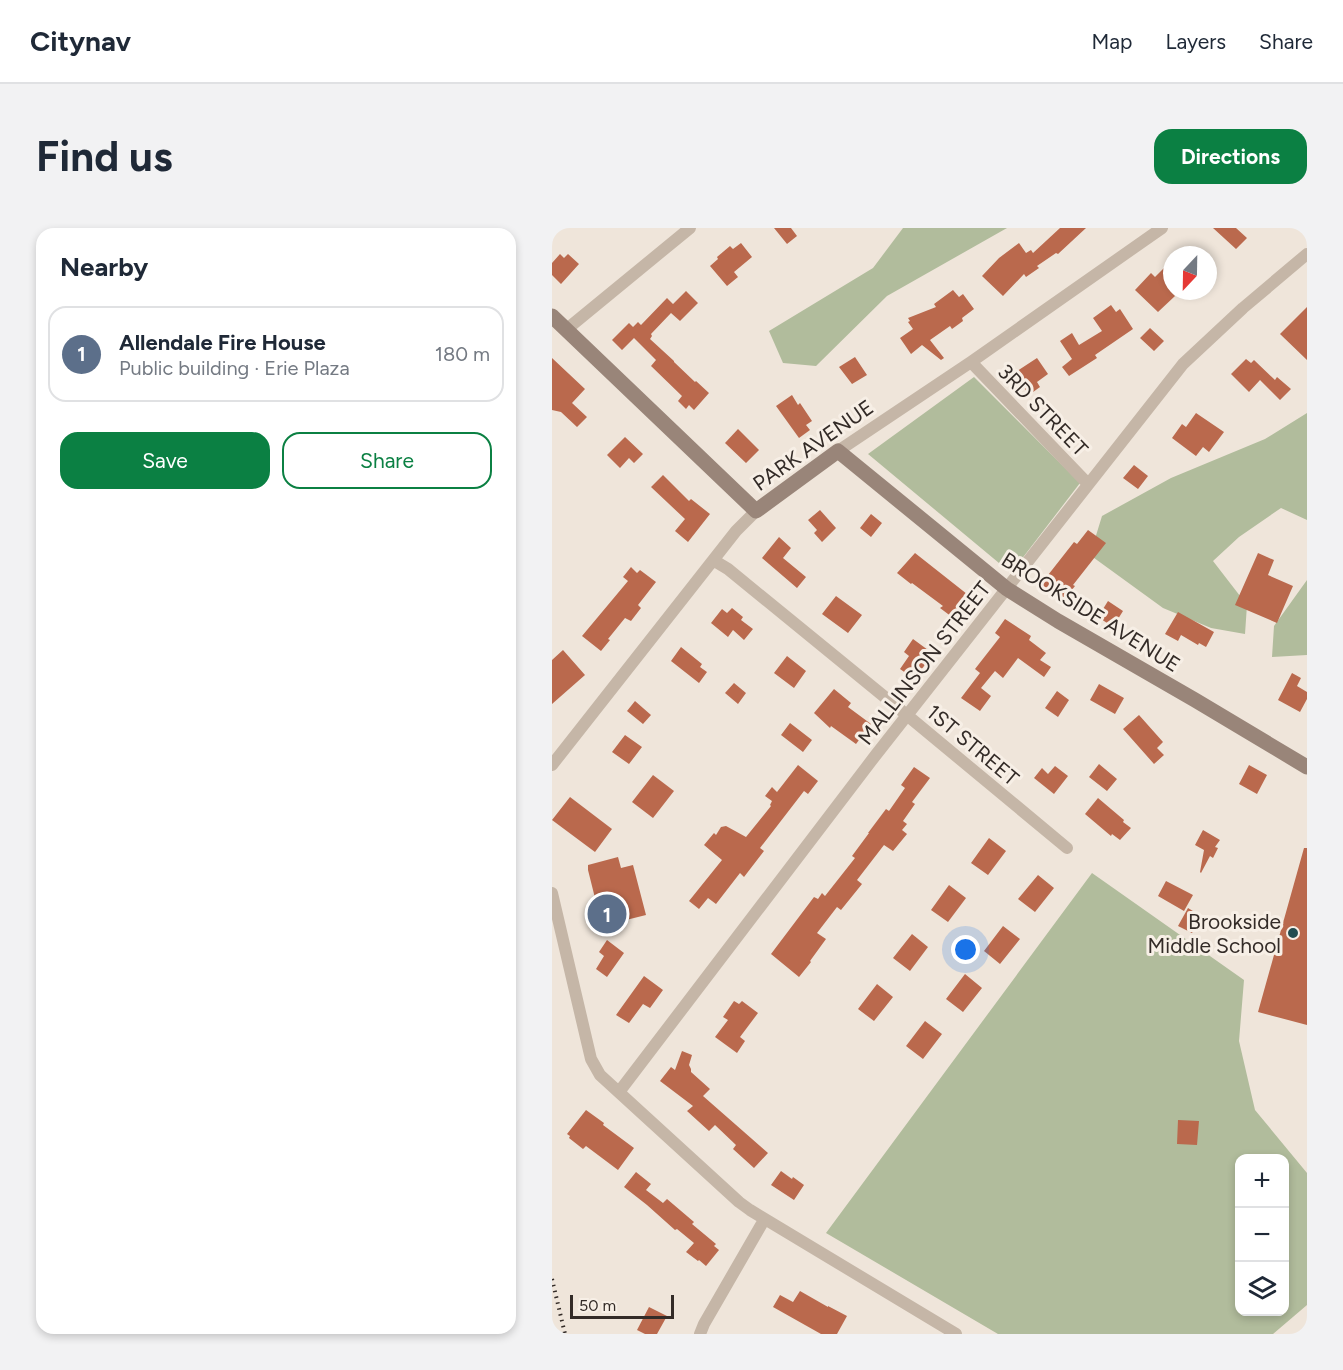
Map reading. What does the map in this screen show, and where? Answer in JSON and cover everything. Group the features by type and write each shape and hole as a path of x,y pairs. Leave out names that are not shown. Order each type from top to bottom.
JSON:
{"main road":[{"path":"552,316 756,511"},
{"name":"PARK AVENUE","path":"756,511 838,451"},
{"name":"BROOKSIDE AVENUE","path":"838,451 1007,589 1307,767"}],"street":[{"path":"567,329 690,228"},
{"name":"PARK AVENUE","path":"838,451 971,362 1162,228"},
{"name":"MALLINSON STREET","path":"619,1092 875,756 1183,364 1243,308 1307,254"},
{"name":"3RD STREET","path":"971,362 1088,484"},
{"name":"PARK AVENUE","path":"552,765 736,531 756,511"},
{"name":"1ST STREET","path":"713,560 728,569 1067,848"},
{"path":"552,893 591,1059 600,1076 738,1202 764,1220 956,1334"},
{"path":"700,1334 764,1220"}],"green space":[{"path":"903,228 1007,228 887,296 816,366 783,363 769,331 873,268"},
{"path":"974,377 1080,483 1011,573 868,454"},
{"path":"1307,413 1307,520 1281,508 1239,537 1213,561 1247,605 1245,634 1211,628 1163,608 1090,555 1102,516 1171,478 1265,439"},
{"path":"1307,580 1307,655 1272,657 1274,626"},
{"path":"1092,873 1244,980 1239,1041 1255,1110 1307,1173 1307,1305 1273,1334 998,1334 826,1233"}],"building":[{"path":"774,228 791,228 797,236 787,244"},
{"path":"1060,228 1086,228 1058,254 1056,253 1037,266 1039,268 1026,277 1024,274 1003,296 982,276 999,258 1019,243 1026,253 1031,250 1033,253"},
{"path":"1213,228 1236,228 1247,238 1236,249"},
{"path":"741,243 752,257 734,272 738,277 727,286 710,266 730,246 733,249"},
{"path":"560,254 564,258 568,254 579,264 561,284 552,275 552,263"},
{"path":"1163,269 1163,300 1171,300 1158,312 1135,290 1151,273 1155,277"},
{"path":"953,290 959,297 963,294 974,309 952,329 950,326 930,340 944,358 941,360 922,345 911,354 900,338 913,329 908,318 936,307 934,304"},
{"path":"686,291 698,303 680,321 671,313 651,334 650,339 709,393 694,410 689,405 686,409 678,401 682,396 651,366 656,360 634,338 622,350 612,340 629,323 633,327 638,322 641,325 667,298 673,304"},
{"path":"1111,305 1116,312 1120,309 1133,329 1095,355 1097,358 1069,376 1062,367 1072,359 1060,341 1072,333 1079,345 1102,331 1093,318"},
{"path":"1307,307 1307,360 1280,334"},
{"path":"1150,328 1164,341 1154,351 1140,338"},
{"path":"855,357 867,375 852,384 839,367"},
{"path":"552,358 585,389 572,403 587,417 577,427 561,412 552,410"},
{"path":"1037,358 1048,374 1037,382 1040,387 1029,395 1014,373"},
{"path":"1246,359 1251,363 1254,360 1275,380 1277,377 1291,389 1280,400 1260,380 1249,392 1231,374"},
{"path":"792,395 812,421 806,425 810,430 799,438 776,406"},
{"path":"1196,413 1224,432 1209,452 1203,447 1196,456 1172,438 1182,424 1186,427"},
{"path":"738,429 759,450 746,463 725,443"},
{"path":"625,437 643,454 634,463 629,458 620,468 607,455"},
{"path":"1134,465 1148,476 1138,489 1123,478"},
{"path":"663,475 689,501 691,499 710,514 688,542 675,531 685,519 651,487"},
{"path":"820,510 836,528 822,542 814,533 817,530 808,520"},
{"path":"871,514 882,523 871,537 860,528"},
{"path":"1088,530 1106,543 1063,601 1041,584 1074,542 1077,544"},
{"path":"779,537 791,548 783,558 806,577 797,588 762,558"},
{"path":"915,553 972,598 956,620 940,608 943,606 897,573"},
{"path":"1258,553 1274,560 1268,575 1293,586 1277,623 1235,605"},
{"path":"631,567 637,573 640,570 656,582 638,605 641,608 631,621 625,618 601,651 582,636 628,581 623,577"},
{"path":"836,596 862,615 848,633 822,614"},
{"path":"1108,601 1123,611 1113,627 1098,617"},
{"path":"732,608 743,617 741,620 753,629 744,640 733,630 728,637 711,623 722,609 727,613"},
{"path":"1178,612 1214,632 1206,647 1181,635 1178,641 1165,634"},
{"path":"1005,619 1031,636 1029,640 1046,653 1040,660 1051,667 1044,677 1018,658 1003,678 995,671 981,688 991,696 980,711 961,698 980,673 975,669 1000,637 995,633"},
{"path":"913,639 928,650 922,659 927,662 918,674 914,671 910,676 900,669 909,656 904,652"},
{"path":"681,647 702,664 700,667 707,672 699,683 671,661"},
{"path":"563,650 585,675 552,704 552,660"},
{"path":"787,656 806,671 794,688 774,673"},
{"path":"1292,673 1301,678 1297,686 1307,692 1307,699 1300,712 1278,700"},
{"path":"734,683 746,693 738,704 725,693"},
{"path":"1099,684 1124,698 1115,714 1090,700"},
{"path":"834,689 851,703 848,707 871,724 856,744 831,726 830,728 814,713"},
{"path":"1057,691 1069,700 1058,717 1045,708"},
{"path":"635,701 651,715 643,724 627,711"},
{"path":"1139,715 1163,742 1157,748 1164,755 1154,764 1123,729"},
{"path":"790,723 812,740 803,752 781,735"},
{"path":"625,735 642,747 629,764 612,752"},
{"path":"1099,764 1117,779 1107,791 1089,777"},
{"path":"798,765 818,781 808,794 804,791 760,848 764,851 744,877 740,873 716,904 708,898 699,909 689,901 722,860 704,845 714,833 716,835 721,827 726,826 746,837 771,806 772,801 765,796 772,787 777,792"},
{"path":"1249,765 1267,775 1257,794 1239,784"},
{"path":"1055,766 1068,776 1054,794 1034,778 1042,768 1048,774"},
{"path":"914,767 930,778 912,802 915,804 903,821 907,824 902,830 907,834 893,851 884,845 857,880 862,884 841,910 837,907 817,933 826,939 799,977 771,954 814,897 818,899 822,893 825,896 855,858 852,856 868,833 886,809 889,811 905,788 901,785"},
{"path":"653,775 674,791 653,818 632,802"},
{"path":"570,797 612,829 595,852 552,820"},
{"path":"1098,798 1131,828 1120,840 1112,834 1111,836 1085,814"},
{"path":"1203,830 1220,840 1215,847 1218,848 1213,858 1210,856 1201,873 1204,850 1195,845"},
{"path":"989,838 1006,851 988,875 971,863"},
{"path":"1304,848 1307,848 1307,1025 1258,1012"},
{"path":"618,857 621,868 633,865 646,915 602,926 588,865"},
{"path":"1038,875 1054,888 1035,912 1018,899"},
{"path":"1166,881 1193,895 1184,911 1158,896"},
{"path":"949,885 966,898 948,922 931,910"},
{"path":"1188,908 1201,916 1192,933 1178,926"},
{"path":"1003,926 1020,939 1000,964 984,951"},
{"path":"912,934 928,947 910,971 893,958"},
{"path":"607,940 624,953 607,977 596,969 604,956 599,952"},
{"path":"965,974 982,988 963,1012 946,999"},
{"path":"644,976 663,990 650,1008 643,1004 629,1023 616,1015"},
{"path":"877,984 893,997 874,1021 858,1009"},
{"path":"734,1001 739,1004 742,1001 758,1013 740,1037 745,1041 737,1053 715,1037 728,1020 723,1017"},
{"path":"925,1021 942,1034 923,1059 906,1046"},
{"path":"682,1051 692,1055 689,1065 691,1072 710,1089 703,1096 768,1153 754,1168 733,1149 736,1145 715,1125 709,1131 687,1111 693,1106 660,1081 671,1067 675,1070"},
{"path":"586,1110 634,1148 618,1170 586,1146 583,1149 569,1138 567,1134"},
{"path":"1178,1120 1199,1121 1197,1145 1177,1144"},
{"path":"781,1171 804,1185 794,1200 771,1185"},
{"path":"636,1172 651,1184 646,1190 663,1203 667,1199 716,1244 714,1246 719,1250 706,1266 686,1252 694,1243 624,1187"},
{"path":"800,1291 847,1316 837,1334 821,1334 773,1307 780,1295 793,1302"},
{"path":"649,1307 667,1316 657,1334 645,1334 637,1330"}],"railway":[{"path":"552,1279 565,1334"}],"place":[{"name":"Allendale Fire House","path":"607,914"},
{"name":"Brookside Middle School","path":"1293,933"}]}
